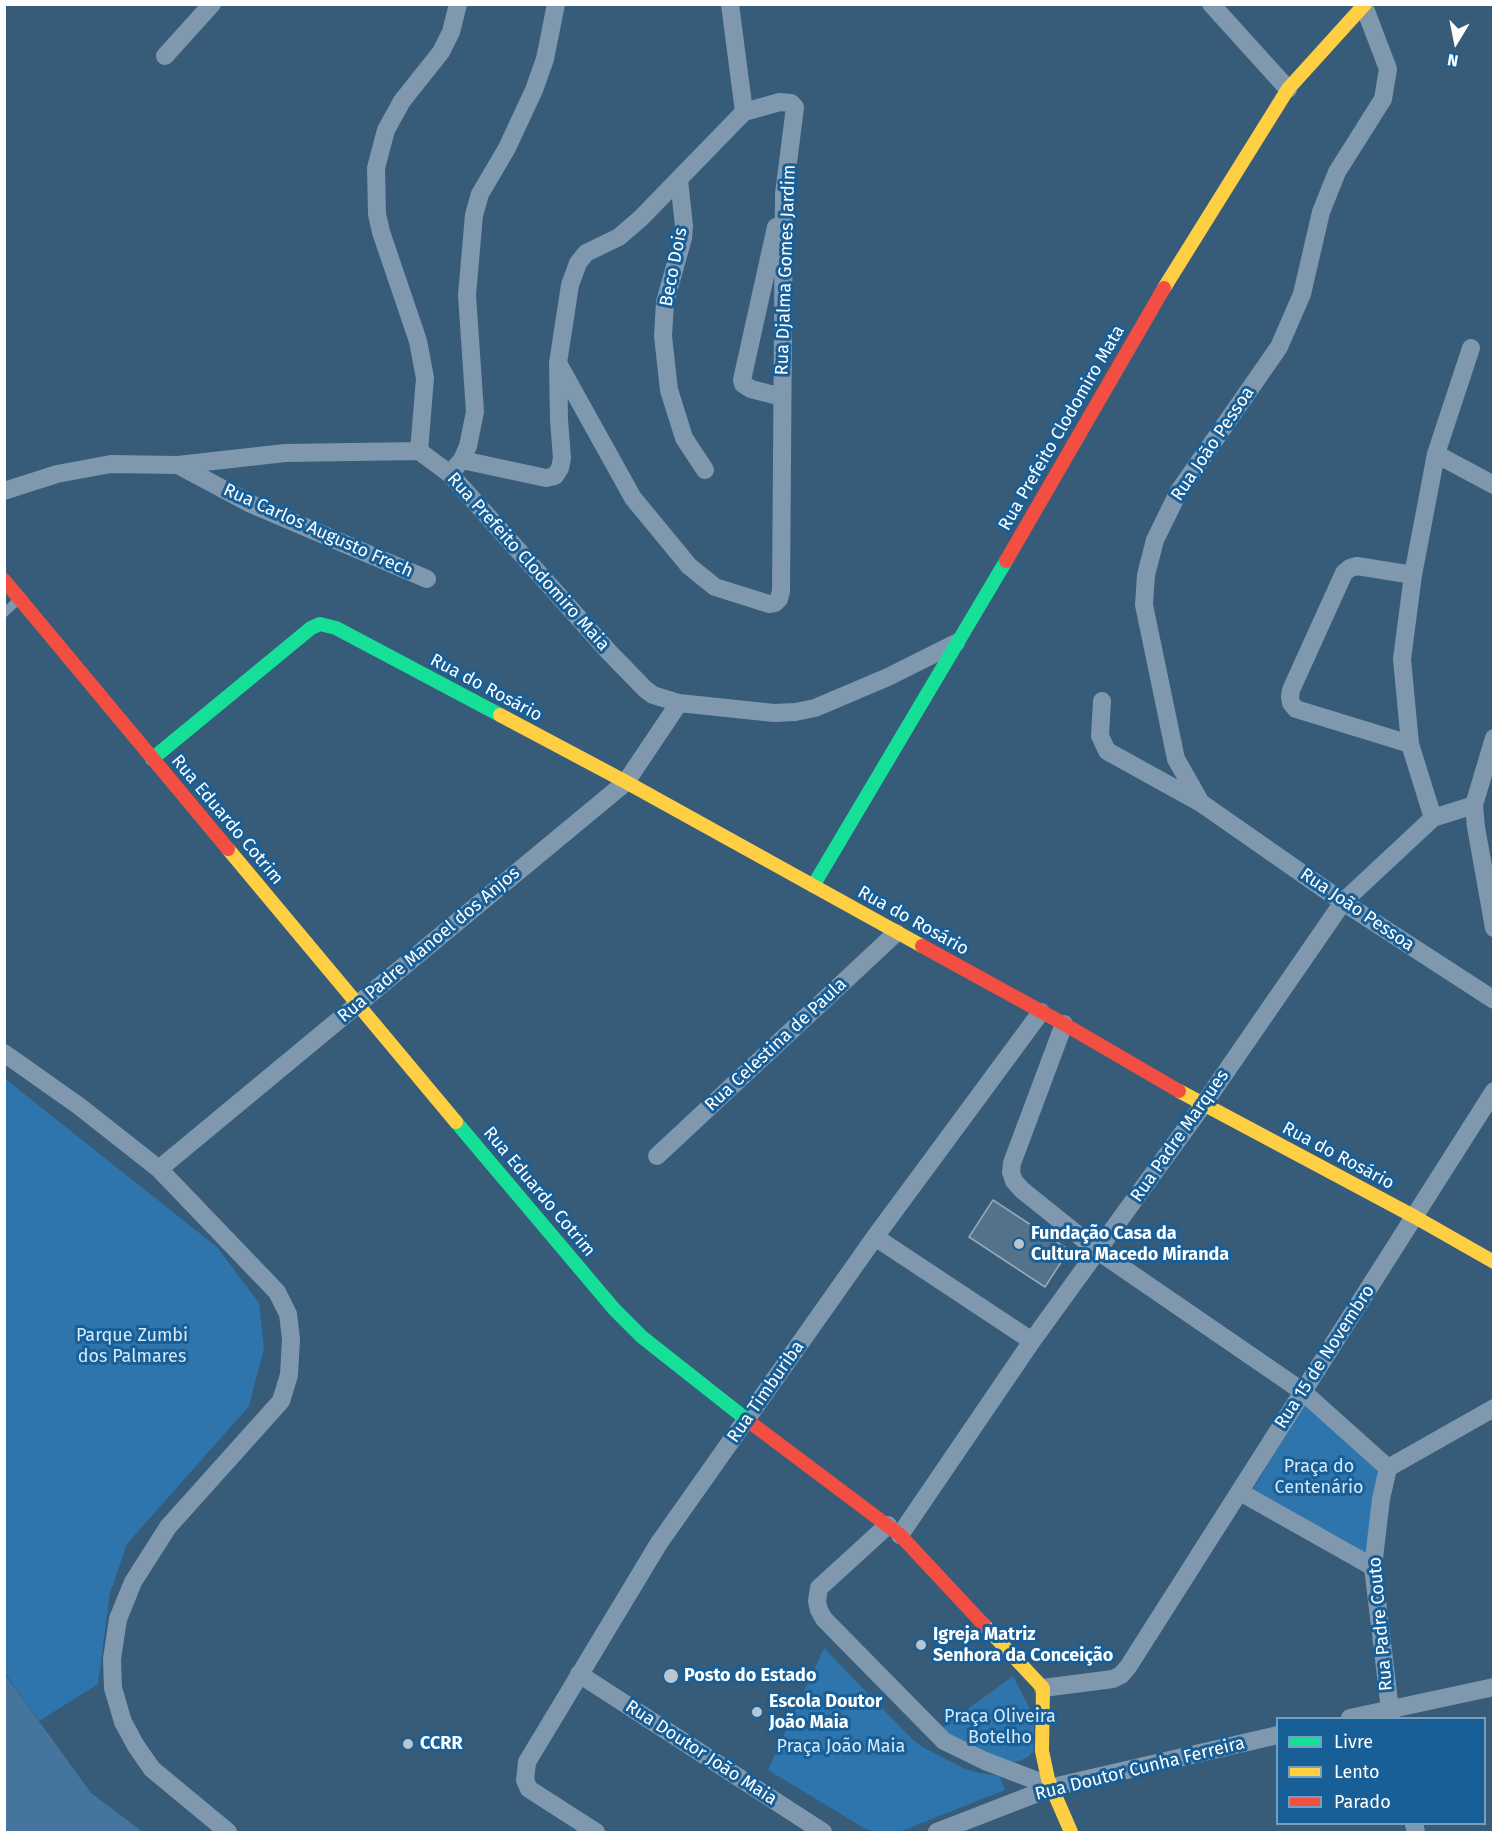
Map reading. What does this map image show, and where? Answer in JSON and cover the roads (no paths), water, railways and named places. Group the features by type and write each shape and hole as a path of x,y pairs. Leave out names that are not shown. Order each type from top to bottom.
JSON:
{"street":[{"path":"165,56 212,4"},
{"path":"4,491 57,474 111,464 178,465 285,453 419,451 424,378 418,341 381,232 376,204 376,168 386,130 402,101 441,51 451,32 458,4"},
{"path":"556,4 546,59 534,90 507,148 480,194 474,215 467,295 475,412 468,447 456,467 546,478 555,476 562,458 558,363 570,285 578,263 586,253 619,237 679,180 744,112 730,4"},
{"path":"1211,4 1288,89"},
{"name":"Rua Prefeito Clodomiro Mata","path":"813,886 1084,428 1177,266 1288,89 1364,5"},
{"name":"Rua João Pessoa","path":"1364,5 1388,69 1387,87 1383,99 1337,172 1321,212 1302,294 1288,328 1271,360 1179,491 1155,540 1146,575 1144,606 1176,759 1201,803 1343,902 1494,1000"},
{"name":"Rua Djalma Gomes Jardim","path":"744,112 785,102 795,107 784,194 743,372 743,384 746,387 783,397"},
{"name":"Beco Dois","path":"679,180 684,226 683,238 665,302 663,336 669,390 684,438 705,470"},
{"name":"Rua Djalma Gomes Jardim","path":"558,363 633,498 689,566 703,579 724,591 769,604 774,603 779,599 781,591 784,194"},
{"path":"1433,818 1410,744 1402,659 1413,575 1436,454 1471,348"},
{"name":"Rua Prefeito Clodomiro Maia","path":"419,451 456,467 609,652 653,695 680,703 774,713 815,708 888,677 957,642"},
{"path":"1436,454 1494,485"},
{"name":"Rua Carlos Augusto Frech","path":"178,465 250,504 427,579"},
{"path":"1410,744 1296,709 1290,697 1291,690 1344,573 1357,566 1413,575"},
{"name":"Rua Eduardo Cotrim","path":"4,580 614,1309 642,1337 894,1530 1043,1688"},
{"name":"Rua do Rosário","path":"152,759 311,628 320,624 336,628 626,782 1064,1024 1203,1104 1415,1217 1494,1262"},
{"path":"1102,701 1100,736 1107,751 1201,803"},
{"name":"Rua Padre Manoel dos Anjos","path":"159,1169 626,782 680,703"},
{"path":"1494,738 1474,805 1494,928"},
{"name":"Rua Padre Marques","path":"1053,1787 985,1761 944,1741 829,1626 819,1610 817,1601 819,1588 894,1530 1098,1251 1343,902 1433,818 1474,805"},
{"path":"1476,827 1494,843"},
{"name":"Rua Celestina de Paula","path":"657,1156 896,933"},
{"name":"Rua Timburiba","path":"596,1833 529,1789 525,1780 527,1762 659,1544 875,1237 1041,1012"},
{"path":"1064,1024 1012,1163 1011,1172 1014,1181 1022,1190 1098,1251 1302,1391 1388,1468 1494,1408"},
{"path":"4,1053 79,1106 159,1169 278,1292 288,1314 291,1339 289,1375 281,1401 168,1527 133,1582 118,1619 112,1659 113,1688 123,1722 136,1746 152,1768 228,1833"},
{"name":"Rua 15 de Novembro","path":"1043,1688 1113,1679 1121,1675 1128,1667 1494,1091"},
{"path":"875,1237 1032,1341"},
{"name":"Rua Padre Couto","path":"1388,1468 1381,1499 1373,1567 1390,1714"},
{"path":"1240,1492 1373,1567"},
{"name":"Rua Doutor João Maia","path":"579,1674 823,1833"},
{"path":"1366,1717 1390,1714 1494,1687"},
{"path":"1043,1688 1042,1751 1048,1779 1071,1833"},
{"name":"Rua Doutor Cunha Ferreira","path":"937,1833 1053,1787 1276,1735"}],"lane":[{"path":"4,613 20,598"}],"place":[{"name":"Fundação Casa da Cultura Macedo Miranda","path":"1019,1244"},
{"name":"Igreja Matriz Senhora da Conceição","path":"921,1645"},
{"name":"Posto do Estado","path":"671,1676"},
{"name":"Escola Doutor João Maia","path":"757,1712"},
{"name":"CCRR","path":"408,1744"}],"park label":[{"name":"Parque Zumbi dos Palmares","path":"132,1346"},
{"name":"Praça do Centenário","path":"1319,1477"},
{"name":"Praça Oliveira Botelho","path":"1000,1727"},
{"name":"Praça João Maia","path":"841,1747"}]}
